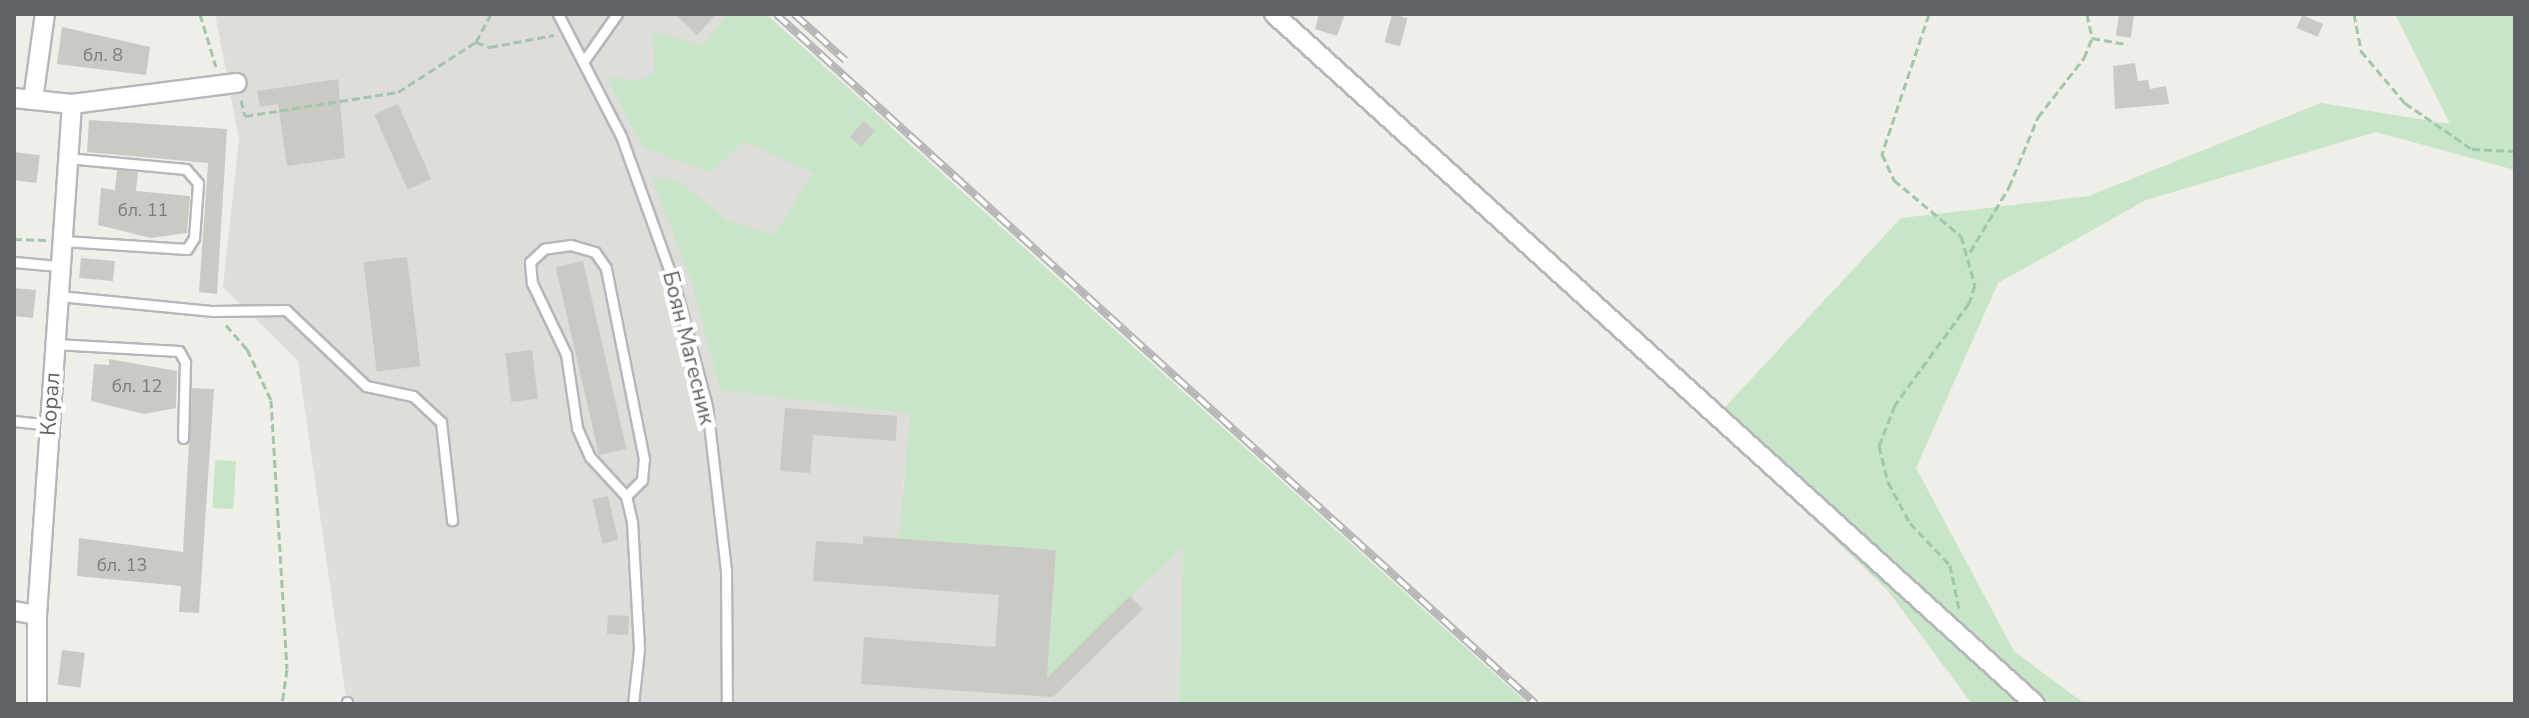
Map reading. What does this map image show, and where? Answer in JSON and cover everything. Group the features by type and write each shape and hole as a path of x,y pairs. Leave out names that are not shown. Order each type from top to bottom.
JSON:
{"street":[{"path":"33,100 45,14"},
{"path":"1274,14 2035,704"},
{"path":"14,98 72,104 228,84"},
{"name":"Корал","path":"37,704 37,615 58,266 72,104"},
{"path":"14,611 37,615"}],"lane":[{"name":"Боян Магесник","path":"558,14 621,136 674,283 707,406 726,570 727,704"},
{"path":"583,62 617,14"},
{"path":"60,241 180,250 194,238 198,183 193,171 67,158"},
{"path":"626,496 642,480 644,459 606,268 595,252 571,245 544,249 530,262 532,283 566,354 577,428 590,457 626,496 639,649 633,704"},
{"path":"14,262 58,266"},
{"path":"56,296 213,311 286,310 366,386 413,396 441,422 452,520"},
{"path":"55,344 179,351 185,362 183,438"},
{"path":"14,421 50,425"}],"path":[{"path":"200,14 228,84 245,116 398,92 476,42 491,14"},
{"path":"1929,14 1882,154 1894,180 1961,236 1970,252 1975,285 1969,303 1895,405 1879,446 1888,482 1910,523 1950,565 1962,615"},
{"path":"1970,252 2009,187 2038,117 2084,58 2092,38 2087,14"},
{"path":"2354,14 2361,51 2405,103 2472,149 2515,151"},
{"path":"476,42 490,47 569,35"},
{"path":"2092,38 2127,44"},
{"path":"14,239 60,241"},
{"path":"213,311 247,349 271,400 287,669 282,704"}],"shaded area":[{"path":"215,14 766,14 891,126 720,390 911,414 903,489 1056,550 1047,677 1183,545 1179,704 347,704 298,361 223,287 239,139"}],"green space":[{"path":"729,14 766,14 1528,704 1179,704 1183,546 1047,678 1056,550 899,539 910,414 720,390 692,282 651,177 679,181 728,221 774,235 813,173 744,141 711,172 643,147 606,77 639,81 655,73 652,31 702,46"},
{"path":"2395,14 2515,14 2515,170 2376,132 2146,200 1998,283 1916,468 2014,651 2085,704 1972,704 1888,591 1712,421 1901,218 2089,196 2321,103 2450,124"},
{"path":"215,460 236,461 233,509 212,508"}],"building":[{"path":"675,14 716,14 697,35"},
{"path":"1319,14 1345,14 1337,36 1315,29"},
{"path":"1392,14 1407,18 1400,46 1384,42"},
{"path":"2119,14 2134,16 2131,38 2116,36"},
{"path":"2302,15 2323,24 2318,37 2297,28"},
{"path":"62,27 150,47 146,75 57,64"},
{"path":"2135,63 2138,81 2148,80 2150,89 2166,86 2169,104 2115,109 2113,66"},
{"path":"338,79 345,158 287,166 278,104 260,107 257,91"},
{"path":"398,104 431,179 408,189 374,115"},
{"path":"89,120 227,129 217,294 199,292 208,163 87,152"},
{"path":"864,121 875,131 861,147 850,137"},
{"path":"14,152 40,155 36,183 14,180"},
{"path":"117,170 138,172 136,191 190,196 187,233 151,238 98,225 101,188 115,190"},
{"path":"407,257 420,366 377,372 363,262"},
{"path":"81,258 115,261 113,281 79,278"},
{"path":"583,261 626,449 599,455 556,267"},
{"path":"14,288 36,290 33,318 14,316"},
{"path":"532,350 538,399 511,402 505,353"},
{"path":"109,359 177,371 176,408 144,414 91,401 94,364 109,365"},
{"path":"192,388 214,389 199,613 179,612 181,586 77,576 79,538 183,552"},
{"path":"785,408 897,416 896,441 813,435 810,473 780,471"},
{"path":"608,496 618,540 603,543 592,500"},
{"path":"863,536 1056,550 1047,678 1130,596 1143,609 1053,697 861,684 864,637 995,647 999,595 813,581 816,541 863,544"},
{"path":"608,615 629,616 628,635 607,634"},
{"path":"62,650 85,653 81,688 58,685"}],"railway":[{"path":"776,14 1536,704"},
{"path":"794,14 845,60"}]}
